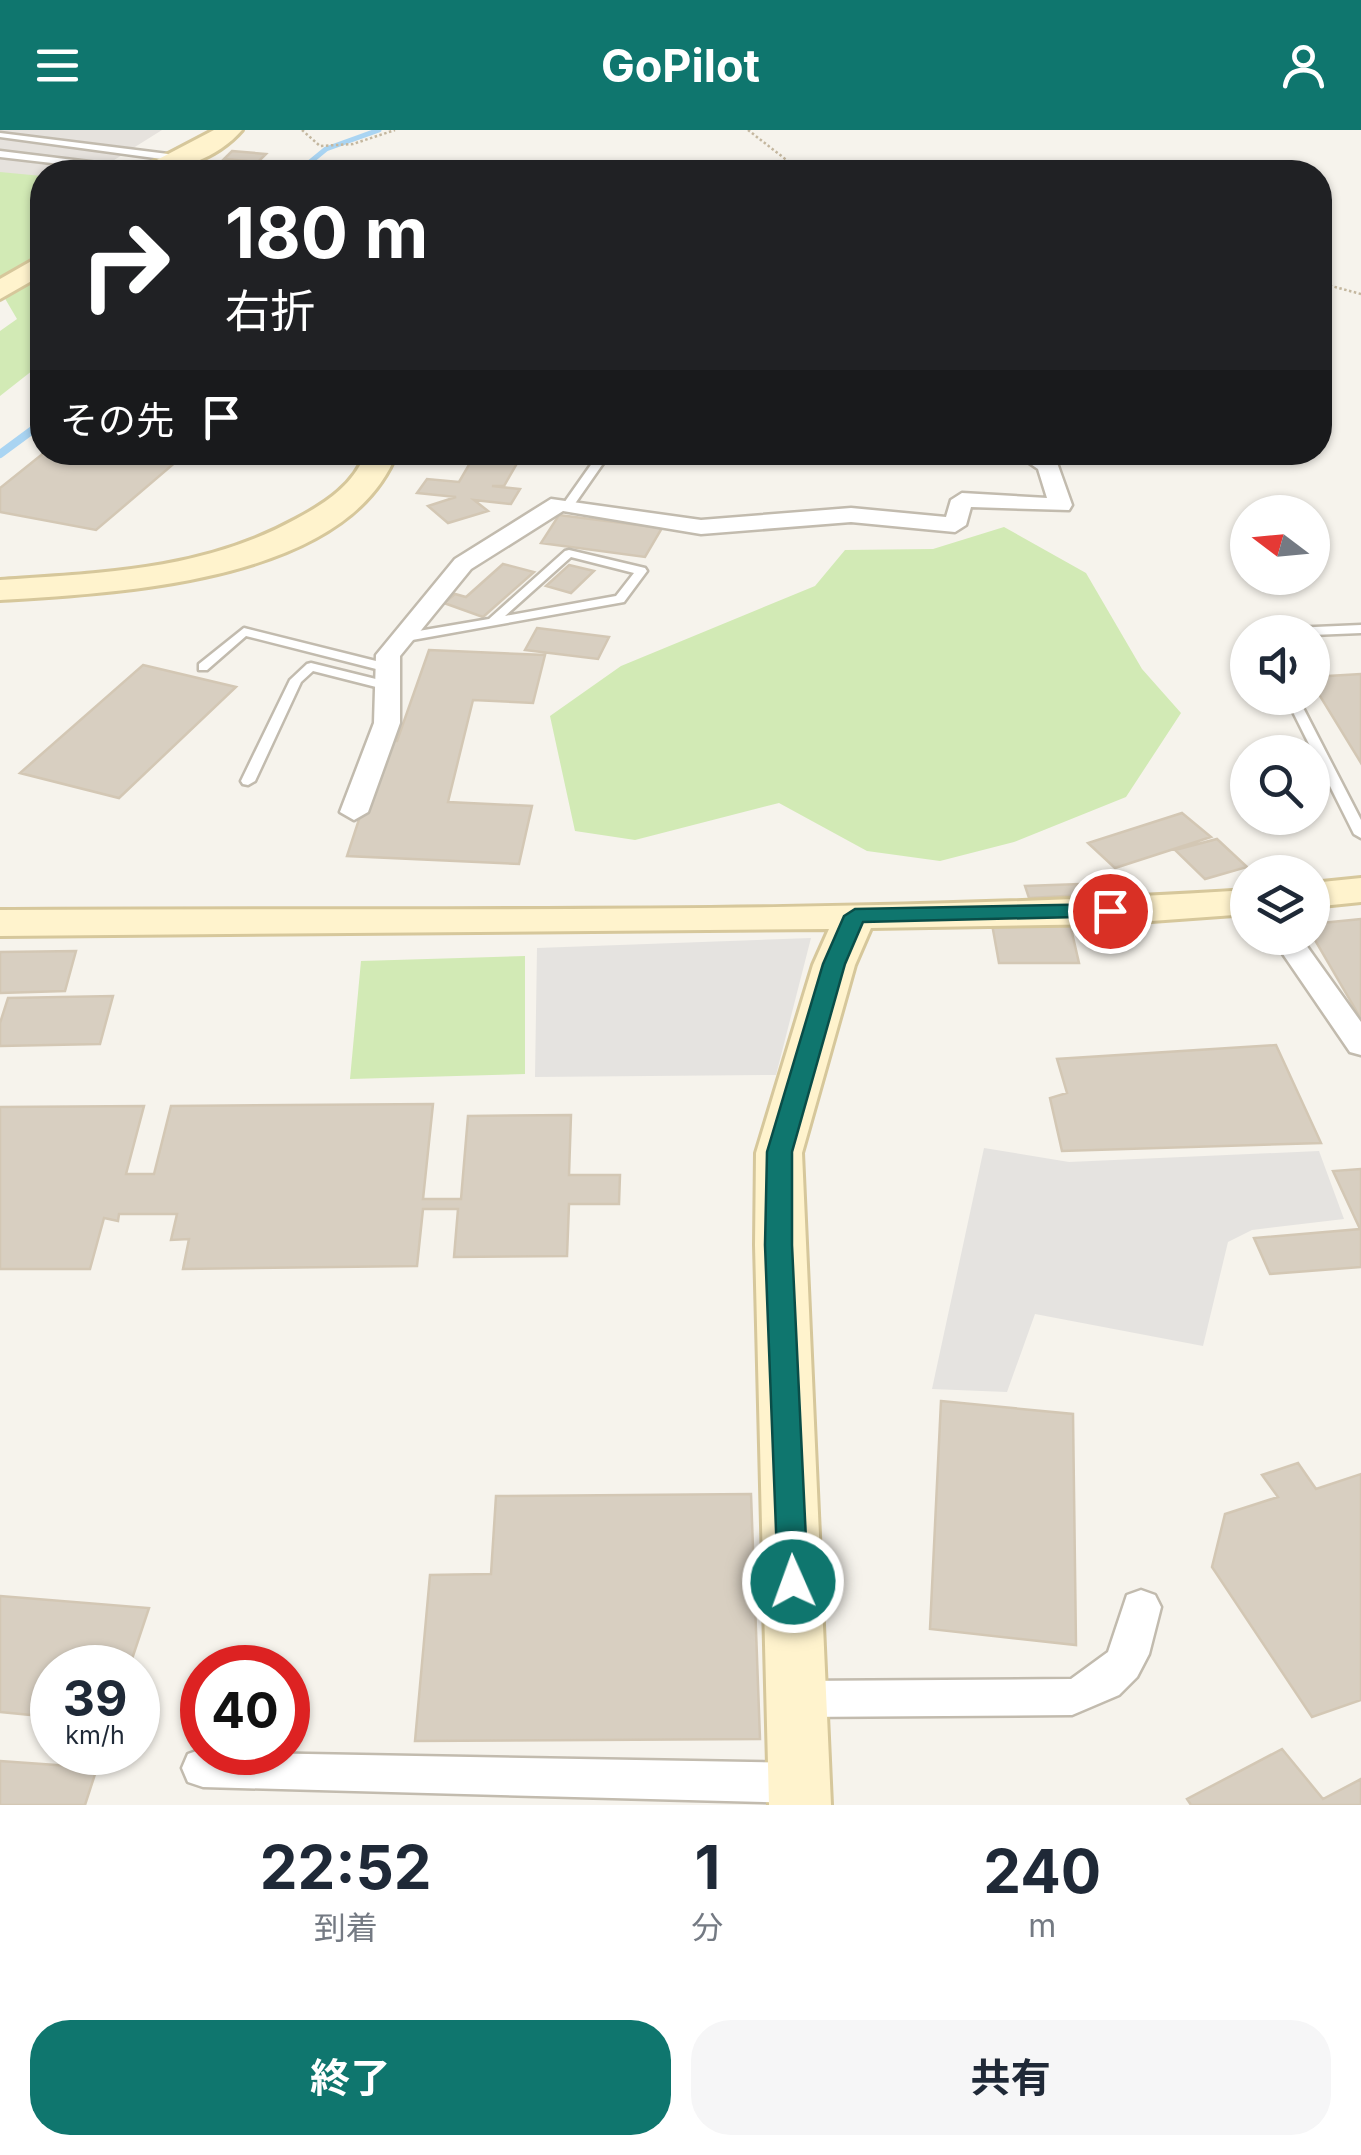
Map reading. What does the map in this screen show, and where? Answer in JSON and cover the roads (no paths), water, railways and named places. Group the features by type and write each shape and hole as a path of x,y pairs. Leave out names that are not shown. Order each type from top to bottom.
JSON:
{"street":[{"path":"188,160 230,130"},
{"path":"0,269 30,249"},
{"path":"0,291 30,271"},
{"path":"0,590 160,578 243,560 341,507 379,465"},
{"path":"354,812 387,724 388,655 462,564 559,504 720,528 851,515 955,525 962,500 1062,505 1048,465"},
{"path":"1330,894 1361,890"},
{"path":"0,923 855,916 1110,911 1230,903"},
{"path":"310,1773 800,1794 778,1245 779,1152 834,964 855,916"},
{"path":"1298,955 1361,1044"},
{"path":"797,1699 1072,1696 1109,1683 1132,1650 1141,1607"}],"lane":[{"path":"0,135 144,160"},
{"path":"0,154 49,160"},
{"path":"570,504 597,465"},
{"path":"401,638 496,618 620,599 641,570 568,553 496,618"},
{"path":"1330,630 1361,629"},
{"path":"203,668 244,632 388,677"},
{"path":"248,781 296,680 311,666 388,677"},
{"path":"1301,715 1361,834"}],"waterway":[{"path":"313,160 326,149 379,130"},
{"path":"0,454 30,432"}]}
